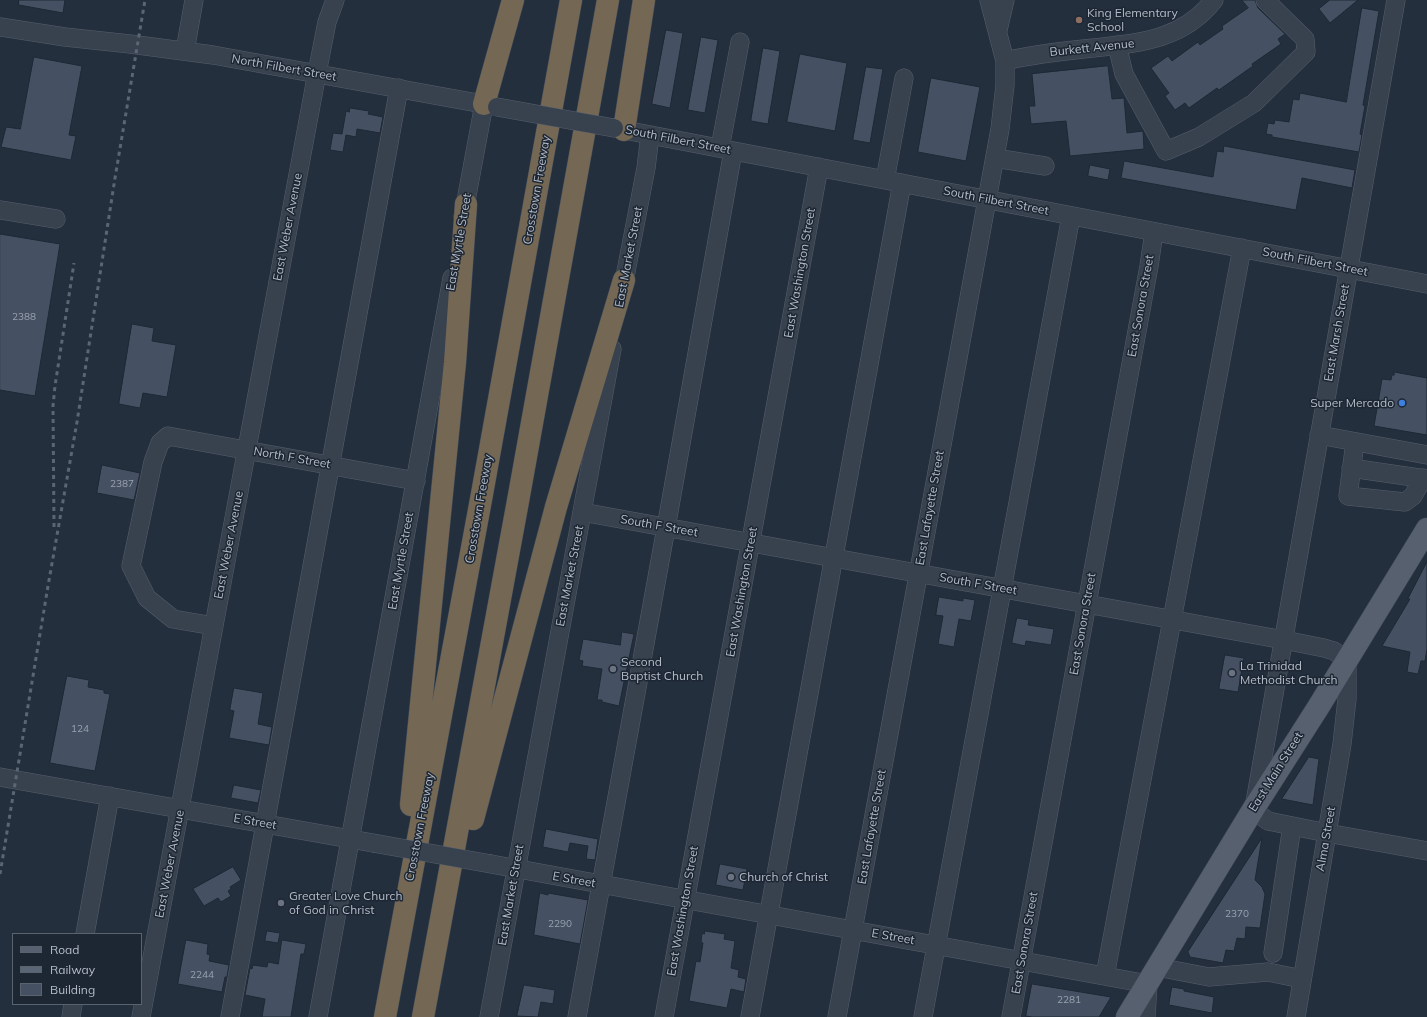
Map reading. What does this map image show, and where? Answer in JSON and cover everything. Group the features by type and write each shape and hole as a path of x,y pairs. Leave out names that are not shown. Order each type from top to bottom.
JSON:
{"highway":[{"path":"491,106 513,0"},
{"name":"Crosstown Freeway","path":"385,1017 572,0"},
{"path":"423,1017 608,0"},
{"path":"619,129 644,0"},
{"path":"396,955 455,362 466,204"},
{"path":"431,977 556,507 624,280"}],"main road":[{"name":"East Main Street","path":"1127,1017 1254,808 1427,529"}],"street":[{"path":"185,51 194,0"},
{"path":"317,73 327,22 335,0"},
{"name":"East Lafayette Street","path":"837,1017 1000,129 1005,61 989,0"},
{"path":"998,32 1005,0"},
{"name":"Burkett Avenue","path":"1005,61 1030,55 1147,41 1173,32 1199,16 1214,0"},
{"path":"1117,45 1124,74 1166,151 1199,137 1254,103 1306,52 1305,39 1264,0"},
{"name":"East Marsh Street","path":"1254,808 1396,0"},
{"name":"North Filbert Street","path":"0,26 65,37 185,51 317,73 566,119"},
{"path":"576,1017 666,528 727,150 740,42"},
{"name":"East Weber Avenue","path":"141,1017 317,73"},
{"path":"750,1017 834,558 893,181 904,78"},
{"path":"230,1017 399,88"},
{"name":"East Myrtle Street","path":"318,1017 466,204 491,106"},
{"name":"South Filbert Street","path":"566,119 1427,284"},
{"name":"East Market Street","path":"489,1017 624,280 646,168 650,135"},
{"path":"995,158 1045,166"},
{"name":"East Washington Street","path":"664,1017 819,167"},
{"path":"0,210 56,219"},
{"path":"923,1017 935,945 1003,588 1071,216"},
{"name":"East Sonora Street","path":"1011,1017 1154,232"},
{"path":"1105,976 1242,248"},
{"name":"North F Street","path":"214,626 173,619 147,598 131,566 153,462 160,444 168,436 416,481"},
{"path":"1320,436 1427,456"},
{"path":"1351,468 1425,479 1413,496 1405,502 1348,496 1351,468 1355,442"},
{"name":"South F Street","path":"582,512 1284,640 1334,651 1347,660"},
{"name":"Alma Street","path":"1296,1017 1342,744 1347,699 1347,660"},
{"name":"E Street","path":"0,777 491,864 1105,976 1152,975 1209,977 1268,972 1302,979"},
{"path":"85,933 110,796"},
{"path":"1254,808 1268,821 1427,851"},
{"path":"1273,953 1292,826"},
{"path":"1146,1017 1152,975"},
{"path":"71,1017 73,1005"}],"building":[{"path":"19,0 65,0 63,13 19,5"},
{"path":"1242,0 1255,0 1258,8 1285,34 1278,39 1281,44 1252,64 1253,66 1219,90 1217,88 1189,108 1185,103 1175,110 1165,96 1169,93 1151,68 1168,56 1172,61 1198,42 1200,45 1223,29 1222,26 1248,8"},
{"path":"1330,0 1358,0 1330,23 1319,9"},
{"path":"1362,8 1379,11 1363,105 1365,106 1360,134 1362,135 1359,152 1272,137 1272,135 1266,134 1268,123 1274,124 1275,120 1289,122 1293,99 1299,100 1300,93 1346,102"},
{"path":"666,30 683,33 670,108 652,104"},
{"path":"701,37 718,40 705,113 688,110"},
{"path":"763,48 780,51 768,124 751,121"},
{"path":"800,54 847,63 835,131 787,122"},
{"path":"34,57 82,66 69,135 76,136 71,160 1,147 6,127 20,129"},
{"path":"1108,66 1112,99 1124,98 1127,133 1143,131 1144,149 1070,156 1066,121 1031,124 1029,106 1035,106 1032,74"},
{"path":"866,67 883,69 870,143 853,140"},
{"path":"931,78 980,87 966,161 918,152"},
{"path":"350,108 369,111 368,114 383,117 380,133 357,129 356,137 346,135 343,152 330,150 333,133 342,134 346,111 349,112"},
{"path":"1224,146 1355,170 1352,188 1302,178 1296,210 1121,178 1124,161 1213,177 1217,151 1223,152"},
{"path":"1090,165 1110,169 1108,180 1088,176"},
{"path":"0,234 60,244 35,396 0,390"},
{"path":"132,324 154,328 152,341 176,345 167,397 143,393 140,408 119,404"},
{"name":"Super Mercado","path":"1394,372 1427,378 1427,435 1374,426 1382,379 1391,380"},
{"path":"102,465 140,473 134,500 97,493"},
{"path":"1427,562 1427,649 1425,661 1421,661 1418,674 1407,672 1410,652 1382,646 1410,599 1408,599"},
{"path":"939,597 963,601 963,598 975,600 971,621 959,619 954,647 938,644 943,616 936,615"},
{"path":"1017,618 1029,620 1028,625 1054,629 1051,645 1026,641 1025,646 1012,643"},
{"name":"Second Baptist Church","path":"622,632 634,634 619,706 602,702 602,700 597,700 602,669 582,666 583,661 579,660 583,639 620,645"},
{"name":"La Trinidad Methodist Church","path":"1225,655 1244,658 1238,692 1219,689"},
{"path":"67,676 89,680 88,687 104,690 104,693 110,694 95,771 50,763"},
{"path":"234,688 263,693 258,724 272,727 269,745 229,738 234,711 230,710"},
{"path":"1309,757 1319,759 1313,805 1282,799"},
{"path":"234,785 261,790 258,803 231,798"},
{"path":"546,829 598,839 595,860 586,859 588,846 570,843 568,852 543,847"},
{"path":"1262,838 1255,880 1262,887 1265,894 1260,928 1246,927 1245,939 1237,938 1234,951 1226,950 1223,963 1190,957 1188,952"},
{"name":"Church of Christ","path":"720,864 747,869 743,890 716,885"},
{"path":"233,867 241,880 230,887 231,889 228,891 231,896 221,902 218,898 204,906 193,889"},
{"path":"540,893 588,900 580,944 534,935"},
{"path":"267,931 280,933 278,943 265,941"},
{"path":"705,931 725,934 724,939 735,941 731,968 739,970 738,977 746,979 744,992 731,989 727,1008 689,1001 696,961 700,962 703,943 701,942 702,933 704,934"},
{"path":"186,940 208,944 207,954 210,955 209,961 229,965 222,992 178,984"},
{"path":"282,940 306,944 304,954 301,954 291,1017 262,1017 265,999 245,995 250,968 252,969 253,965 267,967 268,962 278,964"},
{"path":"1032,984 1111,997 1099,1017 1032,1017 1026,1016"},
{"path":"524,985 555,990 553,1004 541,1002 538,1017 517,1016"},
{"path":"1172,987 1214,997 1212,1013 1169,1005"}],"railway":[{"path":"0,874 77,422 115,178 145,0"},
{"path":"54,527 53,406 74,263"}],"place":[{"name":"King Elementary School","path":"1079,20"},
{"name":"Super Mercado","path":"1402,403"},
{"name":"Second Baptist Church","path":"613,669"},
{"name":"La Trinidad Methodist Church","path":"1232,673"},
{"name":"Church of Christ","path":"731,877"},
{"name":"Greater Love Church of God in Christ","path":"281,903"}]}
